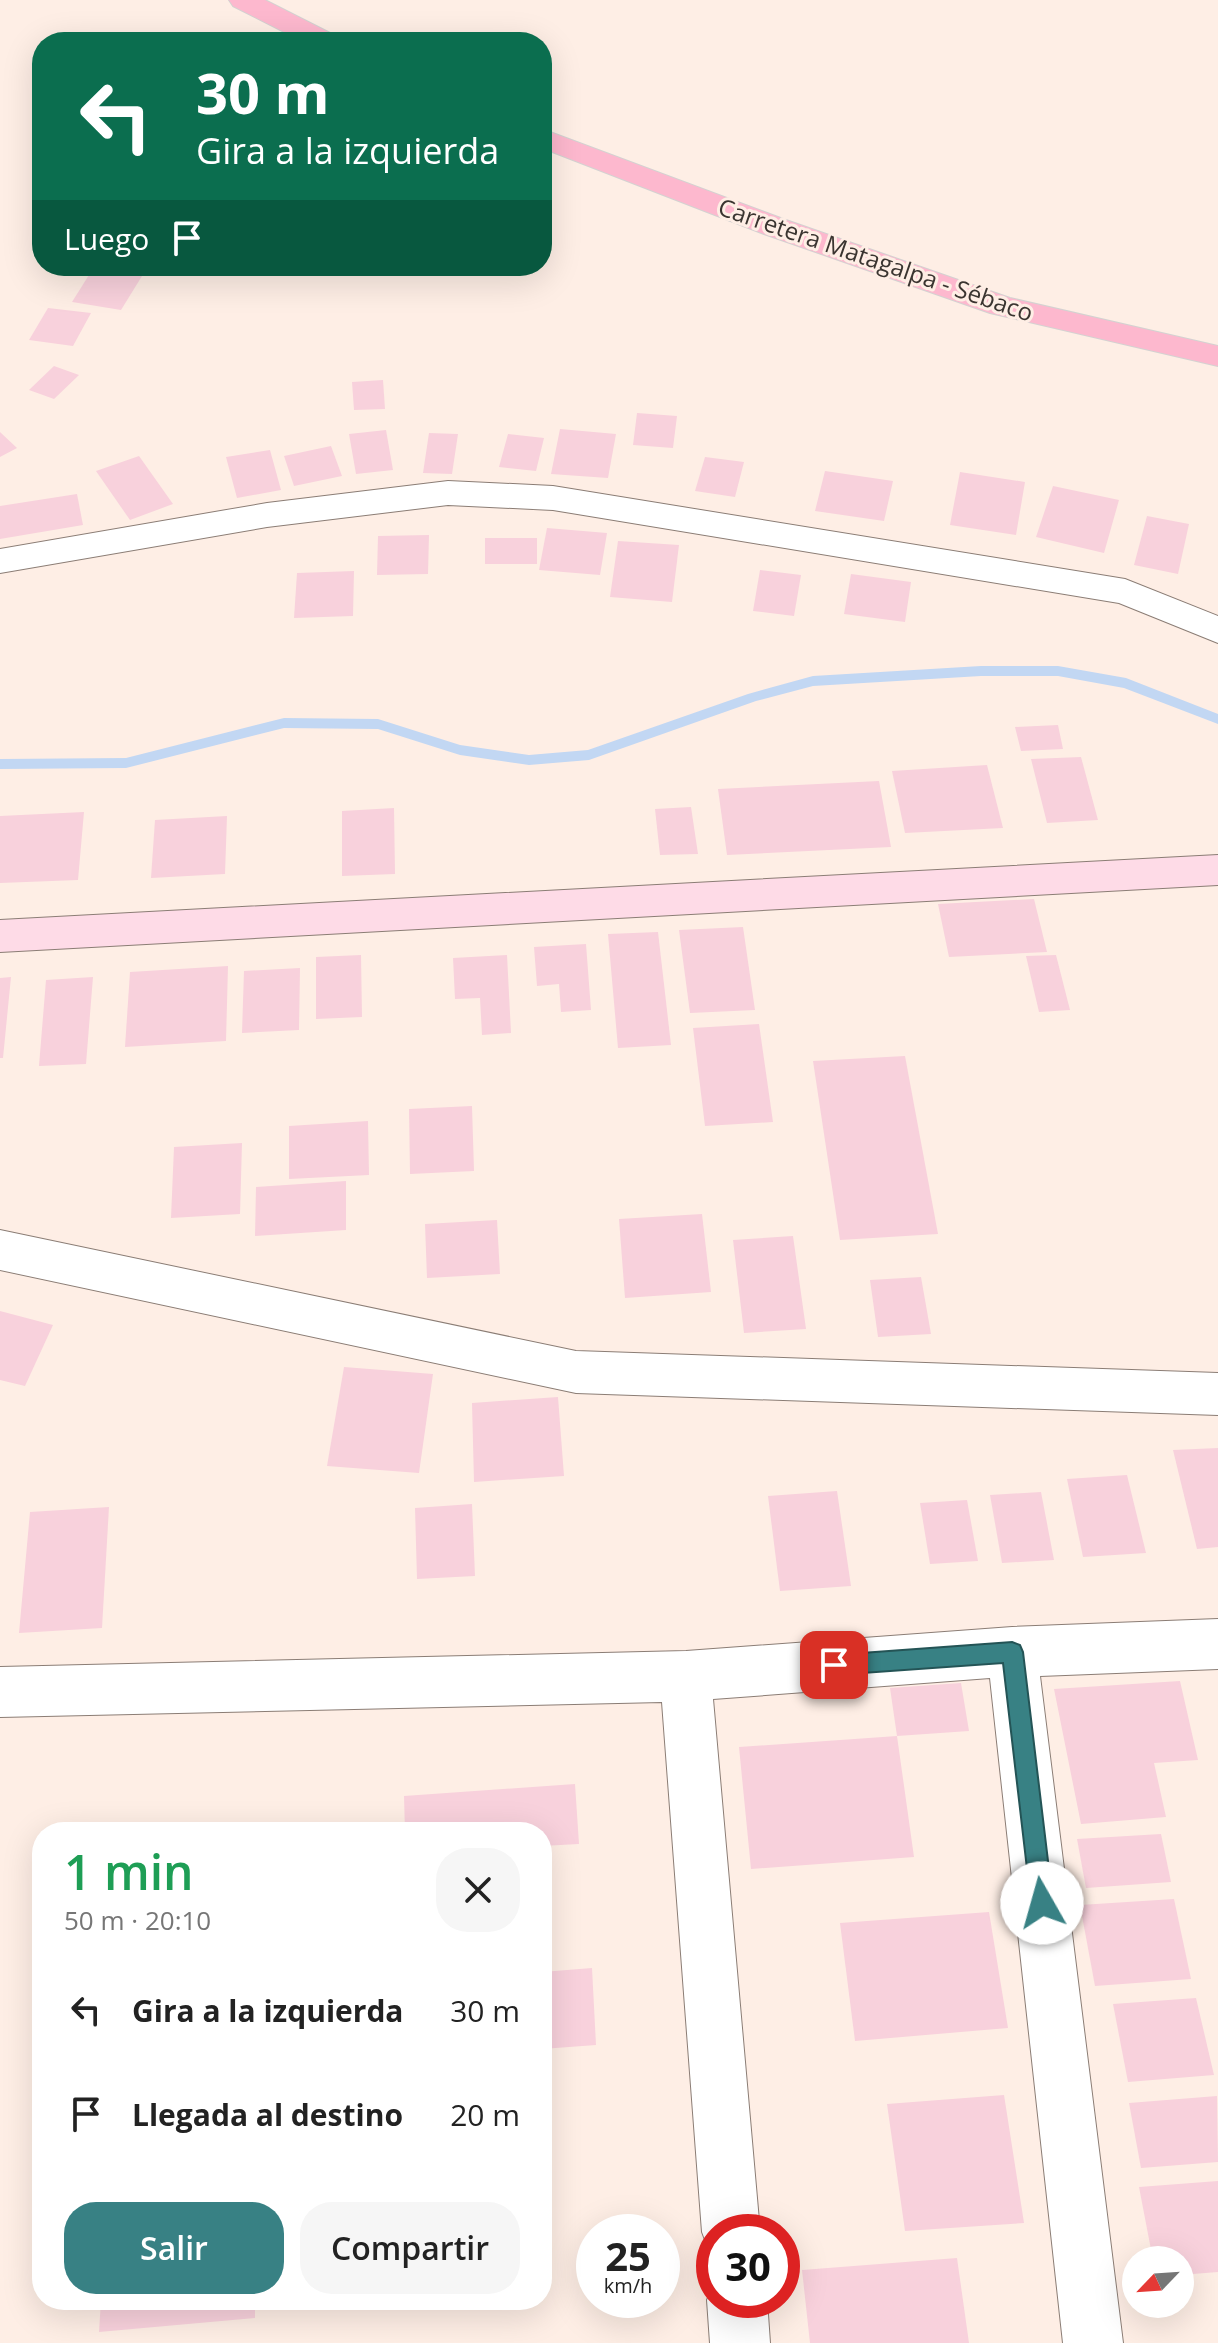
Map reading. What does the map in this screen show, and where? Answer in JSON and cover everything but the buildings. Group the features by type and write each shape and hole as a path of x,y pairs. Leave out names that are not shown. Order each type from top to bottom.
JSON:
{"main road":[{"path":"243,0 306,32"},
{"name":"Carretera Matagalpa - Sébaco","path":"552,142 775,227 1001,306 1218,356"}],"street":[{"path":"0,561 267,515 448,493 553,498 1125,592 1218,630"},
{"path":"0,936 1218,870"},
{"path":"0,1250 576,1372 1218,1394"},
{"path":"0,1692 686,1676 1012,1652 1218,1644"},
{"path":"1012,1652 1093,2343"},
{"path":"686,1676 730,2214"},
{"path":"738,2318 740,2343"}],"waterway":[{"path":"0,764 126,763 284,723 378,724 460,750 529,760 589,755 753,697 813,681 981,671 1058,671 1126,683 1218,719"}],"route":[{"path":"834,1665 1012,1652 1042,1903"}]}
